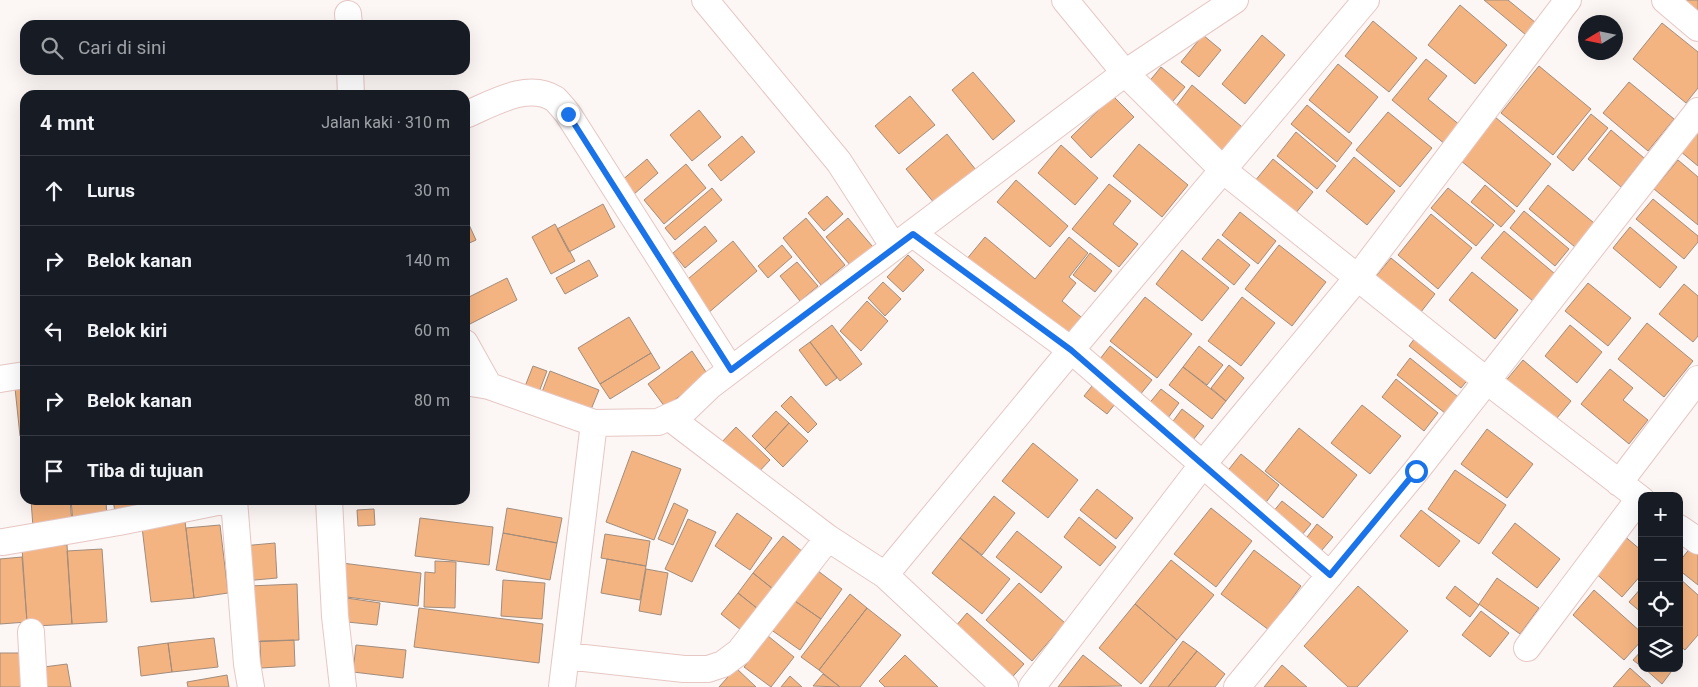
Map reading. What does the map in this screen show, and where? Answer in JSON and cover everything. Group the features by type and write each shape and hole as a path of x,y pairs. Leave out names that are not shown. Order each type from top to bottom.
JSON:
{"street":[{"path":"705,0 904,240 1071,350 1330,575"},
{"path":"1066,0 1125,73 1223,170 1487,381 1638,498"},
{"path":"470,360 477,384 594,423 658,422 685,410 731,370 1125,73 1234,0"},
{"path":"885,575 1071,350 1366,0"},
{"path":"1032,687 1203,464 1358,277 1568,0"},
{"path":"1665,0 1698,28"},
{"path":"350,75 352,90"},
{"path":"470,113 524,93 539,93 555,99 568,114 731,370"},
{"path":"1237,687 1487,381 1698,111"},
{"path":"0,379 20,376"},
{"path":"1619,483 1698,379"},
{"path":"670,416 828,538 885,575 1005,687"},
{"path":"562,687 594,423"},
{"path":"1527,648 1638,504"},
{"path":"2,542 120,522 203,505"},
{"path":"235,505 242,574 247,664 251,687"},
{"path":"329,505 335,616 343,687"},
{"path":"1683,531 1698,542"},
{"path":"566,656 684,669 708,669 723,664 739,652 828,538"},
{"path":"31,632 34,687"}],"building":[{"path":"1484,0 1508,0 1536,23 1526,35"},
{"path":"1679,0 1698,0 1698,14"},
{"path":"1460,5 1507,45 1475,84 1428,45"},
{"path":"1373,21 1417,58 1389,92 1345,56"},
{"path":"1662,23 1698,52 1698,88 1686,103 1633,59"},
{"path":"1203,35 1221,50 1199,77 1181,62"},
{"path":"1262,35 1285,55 1245,104 1222,84"},
{"path":"1426,59 1447,76 1428,99 1461,126 1446,145 1392,100"},
{"path":"1338,64 1378,97 1349,133 1309,100"},
{"path":"1539,66 1591,109 1553,155 1501,113"},
{"path":"1161,67 1185,87 1167,108 1143,89"},
{"path":"973,72 1015,121 993,140 952,90"},
{"path":"1629,82 1674,119 1648,151 1603,113"},
{"path":"1192,85 1248,132 1229,157 1173,110"},
{"path":"910,96 935,125 899,154 875,126"},
{"path":"1113,96 1134,117 1091,158 1071,137"},
{"path":"1307,105 1352,143 1337,162 1291,124"},
{"path":"699,110 721,137 692,161 670,135"},
{"path":"1388,112 1432,148 1400,187 1356,150"},
{"path":"1591,114 1608,128 1573,171 1557,157"},
{"path":"1495,117 1551,164 1517,207 1460,160"},
{"path":"1698,129 1698,166 1680,151"},
{"path":"1611,130 1644,158 1621,187 1588,159"},
{"path":"1296,132 1336,166 1317,189 1277,156"},
{"path":"947,134 976,170 935,204 906,169"},
{"path":"742,136 755,152 721,181 708,165"},
{"path":"1139,144 1188,185 1162,217 1113,176"},
{"path":"1061,145 1098,178 1075,205 1038,173"},
{"path":"1354,157 1395,191 1367,225 1326,191"},
{"path":"647,159 658,173 633,195 621,181"},
{"path":"1273,159 1313,192 1290,220 1250,187"},
{"path":"1678,160 1698,177 1698,225 1654,189"},
{"path":"686,164 706,188 664,224 644,200"},
{"path":"1016,180 1068,226 1050,247 997,202"},
{"path":"1109,184 1131,201 1113,224 1138,244 1119,267 1072,229"},
{"path":"1485,185 1515,211 1501,227 1471,202"},
{"path":"1548,185 1594,223 1575,247 1529,209"},
{"path":"712,188 722,200 675,240 665,228"},
{"path":"1448,188 1494,225 1476,246 1431,208"},
{"path":"827,196 843,214 824,231 808,213"},
{"path":"1653,199 1698,236 1698,242 1684,259 1636,219"},
{"path":"603,204 615,227 569,252 557,229"},
{"path":"1524,211 1569,249 1555,266 1510,228"},
{"path":"1240,212 1276,241 1258,264 1222,235"},
{"path":"1431,214 1472,248 1438,289 1398,255"},
{"path":"806,218 845,265 821,285 783,238"},
{"path":"848,218 873,247 851,266 826,237"},
{"path":"555,224 575,261 551,274 532,237"},
{"path":"705,226 717,241 685,268 673,253"},
{"path":"470,227 476,240 470,243"},
{"path":"1630,227 1677,267 1660,288 1613,248"},
{"path":"1504,231 1555,274 1533,301 1481,258"},
{"path":"985,237 1035,279 1069,237 1088,253 1069,277 1076,283 1062,301 1081,317 1063,340 966,260"},
{"path":"1218,239 1250,265 1234,285 1202,259"},
{"path":"733,241 757,271 707,314 682,284"},
{"path":"782,245 792,257 768,278 758,266"},
{"path":"1279,245 1326,282 1292,326 1245,289"},
{"path":"1182,250 1229,288 1202,321 1156,284"},
{"path":"1090,253 1112,271 1095,292 1073,275"},
{"path":"908,255 924,270 903,292 887,277"},
{"path":"1391,258 1435,294 1417,317 1373,280"},
{"path":"589,260 598,276 565,294 556,278"},
{"path":"797,262 818,286 800,301 780,276"},
{"path":"1472,272 1518,310 1495,339 1449,300"},
{"path":"507,278 517,300 470,324 470,296"},
{"path":"883,282 901,299 885,316 868,298"},
{"path":"1588,283 1631,318 1608,346 1565,311"},
{"path":"1684,284 1698,296 1698,336 1693,342 1659,314"},
{"path":"1145,297 1192,334 1157,378 1110,341"},
{"path":"1242,297 1275,323 1241,366 1208,341"},
{"path":"867,301 888,321 861,351 840,331"},
{"path":"629,317 651,353 600,384 578,348"},
{"path":"1647,323 1693,361 1664,397 1618,359"},
{"path":"832,325 862,364 840,381 810,342"},
{"path":"1570,325 1602,352 1577,383 1545,356"},
{"path":"1421,330 1474,372 1461,388 1409,346"},
{"path":"810,342 837,378 826,386 799,350"},
{"path":"1110,346 1152,380 1135,401 1093,368"},
{"path":"1199,346 1223,365 1207,385 1183,367"},
{"path":"692,351 708,375 665,407 648,384"},
{"path":"651,353 660,368 610,399 600,384"},
{"path":"1410,358 1463,401 1450,417 1397,375"},
{"path":"1523,360 1571,401 1552,424 1504,383"},
{"path":"1229,365 1244,378 1226,401 1211,388"},
{"path":"533,366 547,371 536,400 522,394"},
{"path":"1183,367 1226,401 1212,419 1169,385"},
{"path":"1610,369 1633,388 1623,400 1648,420 1629,444 1581,404"},
{"path":"550,371 599,390 590,412 542,392"},
{"path":"1396,379 1438,413 1424,431 1382,397"},
{"path":"1096,381 1119,399 1107,414 1084,396"},
{"path":"15,388 20,388 20,436"},
{"path":"1161,389 1179,403 1162,426 1143,411"},
{"path":"791,396 817,424 808,433 781,406"},
{"path":"1362,405 1401,436 1370,474 1331,443"},
{"path":"1182,409 1204,426 1189,445 1168,428"},
{"path":"776,411 789,423 765,449 752,436"},
{"path":"789,423 808,441 783,467 765,449"},
{"path":"736,427 770,460 754,477 720,444"},
{"path":"1299,428 1357,475 1323,518 1265,471"},
{"path":"1487,429 1533,464 1507,498 1461,464"},
{"path":"1033,443 1078,480 1048,518 1002,481"},
{"path":"632,451 681,469 654,540 606,522"},
{"path":"1241,454 1279,485 1261,509 1222,478"},
{"path":"1455,470 1506,505 1479,544 1428,509"},
{"path":"1097,489 1133,518 1116,539 1080,510"},
{"path":"994,496 1015,513 982,555 960,538"},
{"path":"1282,501 1311,524 1297,541 1268,518"},
{"path":"674,503 688,510 673,545 658,539"},
{"path":"31,505 70,505 72,523 33,527"},
{"path":"71,505 106,505 107,519 73,522"},
{"path":"114,505 149,505 149,509 115,512"},
{"path":"507,508 562,518 557,543 503,533"},
{"path":"1211,508 1252,541 1216,587 1174,554"},
{"path":"374,509 375,525 358,526 357,510"},
{"path":"1421,510 1460,541 1439,567 1400,536"},
{"path":"737,513 772,538 750,570 715,546"},
{"path":"1079,517 1116,547 1100,566 1064,537"},
{"path":"420,518 493,527 489,565 415,556"},
{"path":"688,519 716,532 692,582 665,569"},
{"path":"185,521 194,598 151,602 142,527"},
{"path":"1515,523 1560,559 1537,588 1492,553"},
{"path":"1317,524 1333,537 1316,557 1301,545"},
{"path":"220,525 228,593 194,598 186,528"},
{"path":"1017,531 1062,567 1041,593 996,557"},
{"path":"503,533 557,543 550,580 496,570"},
{"path":"605,534 650,541 646,566 601,558"},
{"path":"1622,534 1638,548 1638,579 1622,597 1592,570"},
{"path":"783,536 808,556 778,593 753,573"},
{"path":"960,538 1010,579 982,614 932,573"},
{"path":"1695,542 1698,545 1698,585 1683,573 1683,557"},
{"path":"275,543 277,578 244,581 242,546"},
{"path":"67,545 72,624 36,626 27,622 22,548"},
{"path":"102,549 107,622 72,624 67,551"},
{"path":"1254,550 1301,586 1269,630 1221,594"},
{"path":"22,557 27,622 0,624 0,559"},
{"path":"607,559 646,566 640,600 601,593"},
{"path":"1171,560 1214,595 1177,640 1135,604"},
{"path":"435,561 456,562 455,608 424,607 425,572 435,573"},
{"path":"342,563 421,573 418,606 339,596"},
{"path":"814,568 842,589 821,619 792,599"},
{"path":"646,569 668,573 661,615 639,611"},
{"path":"753,573 778,593 763,613 738,593"},
{"path":"1497,578 1539,608 1520,634 1479,604"},
{"path":"503,580 545,583 542,619 501,616"},
{"path":"1683,582 1698,595 1698,635 1685,650 1683,648"},
{"path":"1019,583 1065,623 1032,661 986,620"},
{"path":"297,584 299,640 251,642 249,586"},
{"path":"1358,586 1408,631 1357,687 1348,687 1304,646"},
{"path":"1455,586 1479,605 1470,617 1446,598"},
{"path":"1594,590 1638,629 1638,644 1624,660 1573,615"},
{"path":"1638,592 1638,610 1629,602"},
{"path":"738,593 763,613 746,634 721,614"},
{"path":"850,594 867,608 819,670 801,657"},
{"path":"340,597 380,603 377,625 337,621"},
{"path":"792,599 821,619 800,650 770,629"},
{"path":"1135,604 1177,640 1141,684 1099,648"},
{"path":"419,608 543,624 539,663 414,647"},
{"path":"867,608 901,635 860,687 840,687 819,670"},
{"path":"1481,611 1509,633 1490,657 1462,635"},
{"path":"967,613 1024,664 1006,684 949,634"},
{"path":"768,636 794,657 771,687 744,667"},
{"path":"214,638 218,667 172,672 168,643"},
{"path":"294,640 295,666 261,668 260,641"},
{"path":"1183,641 1197,651 1168,687 1149,687"},
{"path":"168,643 172,672 141,676 138,647"},
{"path":"356,645 406,650 403,678 353,672"},
{"path":"1197,651 1225,674 1215,687 1168,687"},
{"path":"0,653 24,653 24,687 0,687"},
{"path":"1638,654 1638,664 1633,660"},
{"path":"905,655 938,687 885,687 879,681"},
{"path":"1083,655 1122,686 1058,687"},
{"path":"67,664 71,687 39,687 36,668"},
{"path":"1282,665 1307,687 1264,687"},
{"path":"736,668 756,687 719,687"},
{"path":"1630,668 1651,687 1613,687"},
{"path":"1648,672 1671,672 1662,684"},
{"path":"823,674 840,687 813,686"},
{"path":"227,675 229,687 188,687 187,682"},
{"path":"790,676 802,687 781,687"}],"route":[{"path":"568,114 731,370 913,234 1071,350 1330,575 1416,471"}]}
